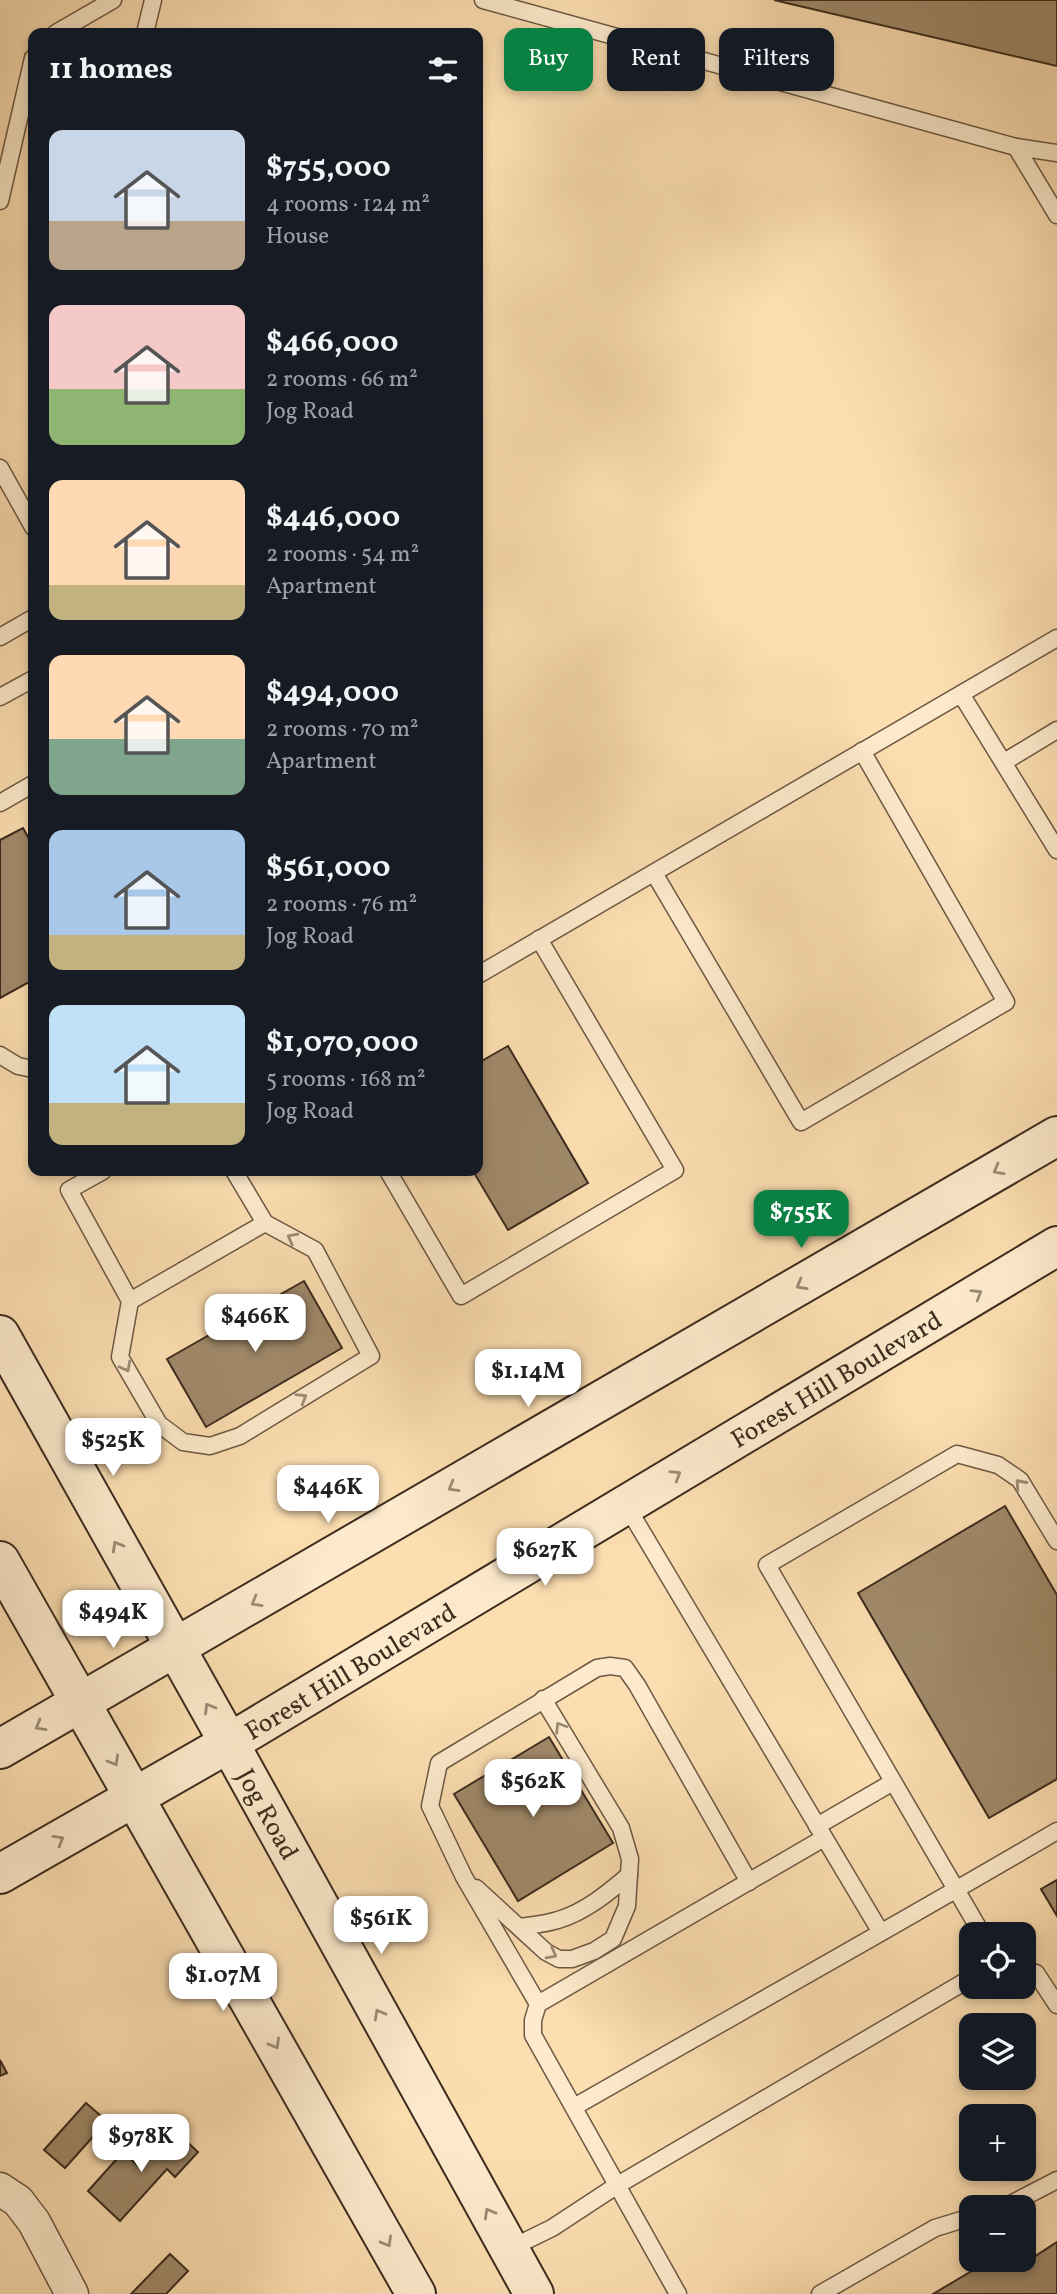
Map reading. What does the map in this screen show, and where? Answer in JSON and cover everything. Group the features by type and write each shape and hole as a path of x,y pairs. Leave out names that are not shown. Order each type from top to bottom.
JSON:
{"main road":[{"path":"0,1749 1057,1136"},
{"name":"Forest Hill Boulevard","path":"0,1874 229,1743 1057,1246"},
{"name":"Jog Road","path":"0,1335 534,2294"},
{"path":"0,1561 416,2294"}],"street":[{"path":"0,2189 18,2201 34,2222 72,2294"}],"lane":[{"path":"65,28 113,0"},
{"path":"146,28 153,0"},
{"path":"483,0 1016,147 1057,153"},
{"path":"0,201 28,80"},
{"path":"1016,147 1057,215"},
{"path":"0,468 28,518"},
{"path":"0,637 28,621"},
{"path":"483,972 1057,638"},
{"path":"0,697 28,682"},
{"path":"961,694 1057,850"},
{"path":"1003,762 1057,730"},
{"path":"654,873 801,1122 1006,1002 862,751"},
{"path":"0,803 28,787"},
{"path":"390,1176 461,1296 675,1170 539,939"},
{"path":"0,1055 18,1066 28,1068"},
{"path":"94,1176 69,1190 130,1301 120,1357 159,1424 183,1441 211,1446 240,1436 372,1356 315,1250 265,1223 237,1176"},
{"path":"130,1301 265,1223"},
{"path":"975,1922 767,1565 957,1454 998,1465 1020,1480 1057,1541"},
{"path":"626,1505 880,1931"},
{"path":"538,2004 464,1877 430,1806 439,1763 543,1699 597,1668 625,1668 749,1882"},
{"path":"464,1877 546,1952 559,1959 572,1959 594,1951 613,1939 620,1927 627,1906 630,1859 621,1828 543,1699"},
{"path":"678,2294 533,2035 533,2020 538,2004 749,1882 893,1782"},
{"path":"574,2107 1057,1831"},
{"path":"519,1927 558,1920 579,1911 604,1897 629,1875"},
{"path":"1036,1973 1057,2006"},
{"path":"509,2249 552,2228 616,2186 959,1985"},
{"path":"1028,2195 1057,2180"},
{"path":"820,2294 935,2228 959,2221"}],"building":[{"path":"774,0 1057,0 1057,66 795,5"},
{"path":"23,828 28,837 28,983 0,998 0,840"},
{"path":"508,1046 588,1183 508,1230 476,1176 483,1176 483,1060"},
{"path":"304,1281 342,1348 206,1427 167,1359"},
{"path":"1005,1506 1057,1595 1057,1779 989,1818 858,1593"},
{"path":"549,1737 613,1843 518,1901 454,1794"},
{"path":"1057,1880 1057,1916 1041,1889"},
{"path":"0,2060 7,2073 0,2076"},
{"path":"86,2103 107,2121 65,2168 44,2150"},
{"path":"172,2128 198,2152 175,2177 167,2169 120,2221 88,2191 123,2152 138,2166"},
{"path":"1057,2242 1057,2294 933,2294 970,2272 1036,2272 1036,2256"},
{"path":"170,2254 188,2271 166,2294 131,2294"}]}
